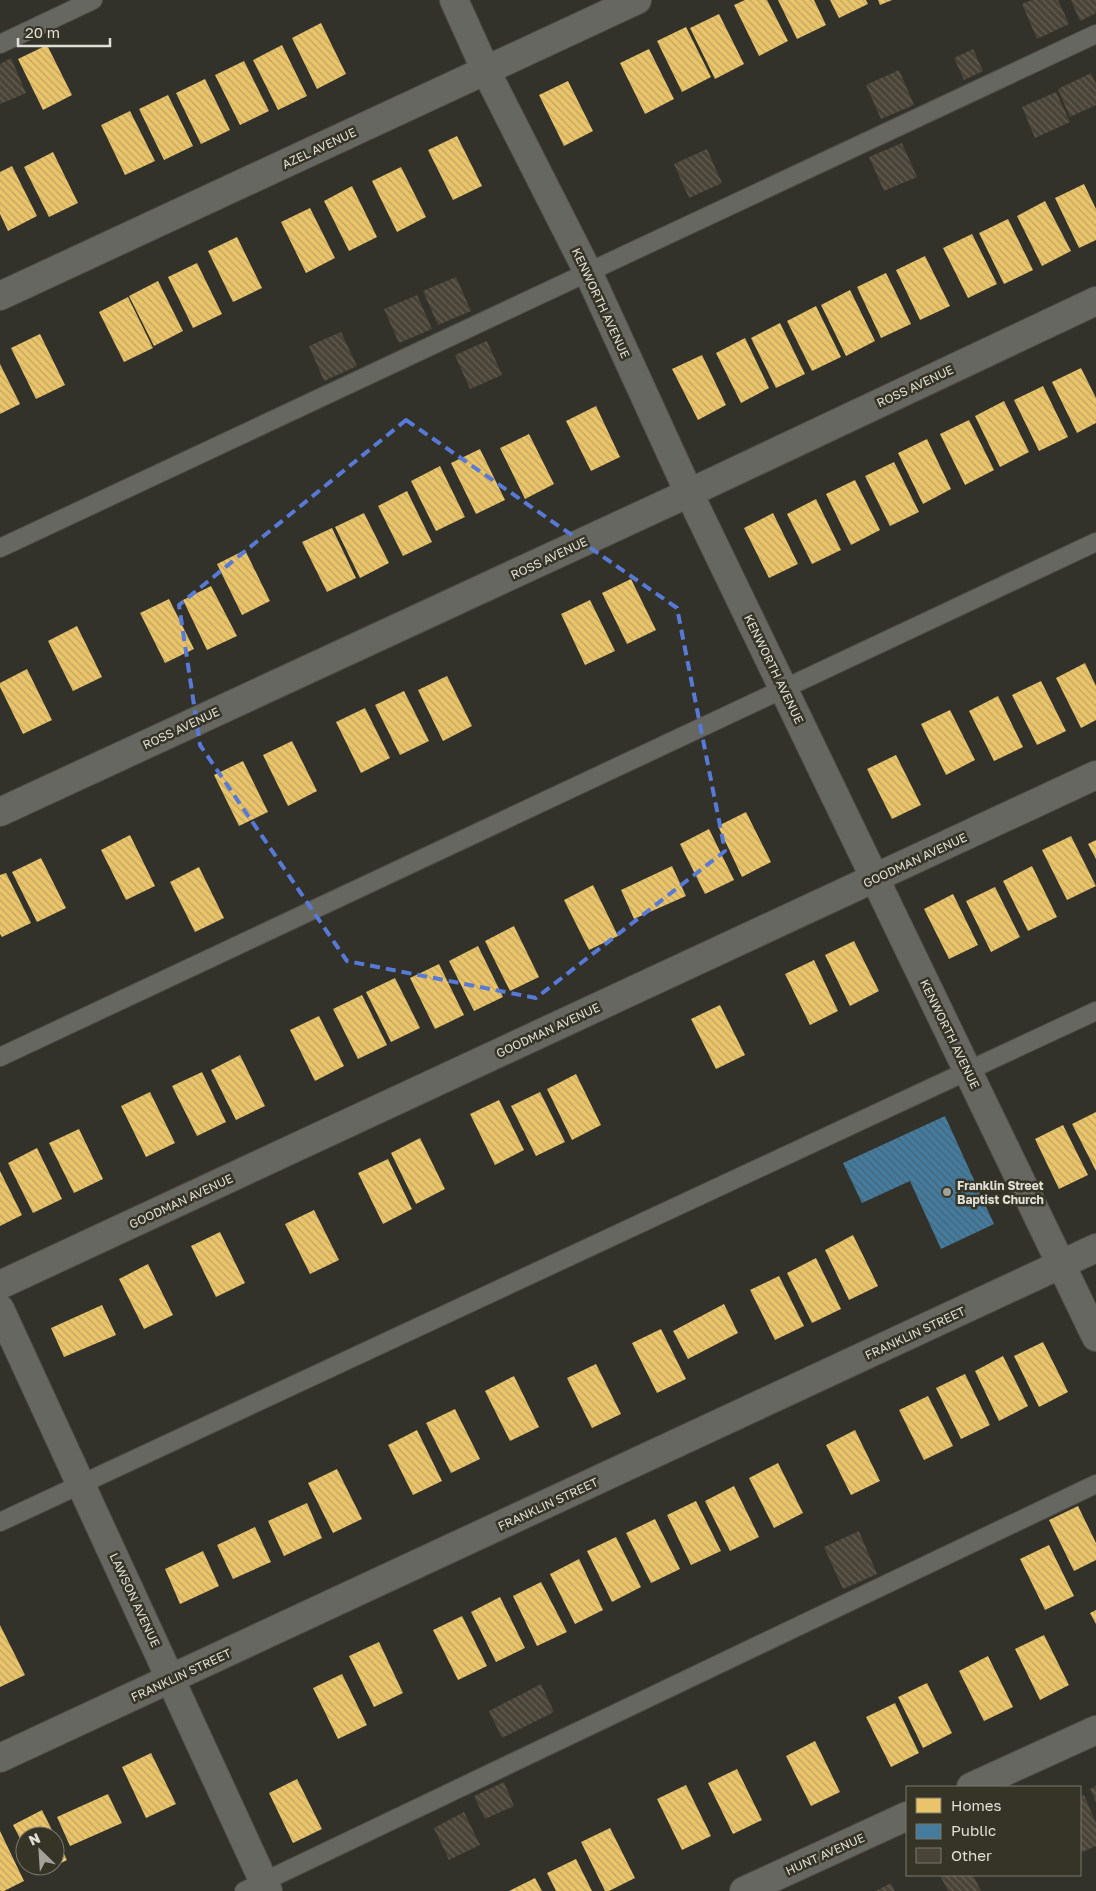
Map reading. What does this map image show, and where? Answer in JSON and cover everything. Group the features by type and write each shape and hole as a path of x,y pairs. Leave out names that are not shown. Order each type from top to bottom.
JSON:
{"street":[{"name":"KENWORTH AVENUE","path":"454,0 486,71 588,272 689,493 1096,1337"},
{"name":"AZEL AVENUE","path":"0,296 637,0"},
{"name":"ROSS AVENUE","path":"0,812 689,493 1096,301"},
{"name":"GOODMAN AVENUE","path":"0,1285 1096,775"},
{"name":"FRANKLIN STREET","path":"0,1758 1096,1248"},
{"name":"LAWSON AVENUE","path":"0,1309 171,1679 259,1888"},
{"path":"973,1786 1096,1730"},
{"name":"HUNT AVENUE","path":"744,1891 906,1816"}],"lane":[{"path":"0,44 93,0"},
{"path":"0,548 1096,34"},
{"path":"0,1057 1096,542"},
{"path":"0,1522 1096,1011"},
{"path":"259,1888 1096,1484"}],"highlighted area":[{"path":"406,420 677,608 725,851 536,998 347,961 200,745 179,605"}],"building: Homes":[{"path":"745,0 767,0 788,41 759,56 734,5"},
{"path":"778,0 814,0 826,25 797,39"},
{"path":"830,0 866,0 868,4 839,18"},
{"path":"878,0 892,0 880,5"},
{"path":"719,14 744,64 715,79 690,28"},
{"path":"321,23 346,74 317,89 292,38"},
{"path":"686,27 711,77 682,92 657,41"},
{"path":"47,45 72,95 43,110 18,59"},
{"path":"282,45 307,96 278,110 253,60"},
{"path":"649,49 674,99 645,114 620,63"},
{"path":"244,61 269,111 240,125 215,75"},
{"path":"205,79 230,130 201,144 176,93"},
{"path":"568,81 593,131 564,146 539,95"},
{"path":"168,95 193,146 164,160 139,109"},
{"path":"130,111 155,161 125,175 101,125"},
{"path":"457,136 482,186 453,200 428,150"},
{"path":"53,152 78,203 49,217 24,167"},
{"path":"12,166 37,216 8,231 0,214 0,172"},
{"path":"401,167 426,217 397,232 372,181"},
{"path":"1084,184 1096,209 1096,240 1079,248 1055,198"},
{"path":"352,186 377,237 349,251 324,201"},
{"path":"1045,201 1071,251 1042,266 1017,216"},
{"path":"310,208 335,258 306,273 281,222"},
{"path":"1008,219 1033,270 1004,284 979,233"},
{"path":"972,234 997,284 968,298 943,248"},
{"path":"237,237 262,288 233,302 208,251"},
{"path":"925,256 950,306 920,320 896,270"},
{"path":"197,263 222,314 193,328 168,277"},
{"path":"886,273 911,324 881,338 857,287"},
{"path":"158,281 183,331 154,346 129,296"},
{"path":"850,290 875,341 846,356 821,305"},
{"path":"128,297 153,348 124,362 99,312"},
{"path":"816,306 841,357 812,371 787,321"},
{"path":"780,323 805,374 776,388 751,338"},
{"path":"40,334 65,385 36,399 11,348"},
{"path":"745,338 769,388 741,403 716,353"},
{"path":"702,355 726,405 698,420 672,369"},
{"path":"0,364 20,404 0,414"},
{"path":"1081,368 1096,398 1096,423 1077,433 1052,382"},
{"path":"1043,386 1068,437 1039,451 1014,400"},
{"path":"1004,401 1029,452 1000,467 975,416"},
{"path":"596,406 620,457 591,471 566,421"},
{"path":"969,420 994,470 965,485 940,434"},
{"path":"529,434 554,484 525,499 500,448"},
{"path":"927,439 951,489 923,504 898,453"},
{"path":"480,449 505,500 476,514 451,463"},
{"path":"894,462 919,512 890,526 865,476"},
{"path":"440,466 465,517 436,531 411,481"},
{"path":"855,480 880,530 851,545 826,494"},
{"path":"407,491 432,542 403,556 378,506"},
{"path":"816,499 841,550 812,564 787,514"},
{"path":"364,513 389,563 360,578 335,527"},
{"path":"773,513 798,564 769,578 744,528"},
{"path":"332,528 356,578 327,592 302,542"},
{"path":"245,550 270,601 242,615 217,564"},
{"path":"631,579 656,630 627,644 602,593"},
{"path":"211,586 237,636 207,650 183,600"},
{"path":"169,599 194,649 165,663 140,613"},
{"path":"590,600 615,651 585,665 561,614"},
{"path":"77,626 102,677 73,691 48,641"},
{"path":"1085,663 1096,686 1096,720 1081,728 1056,678"},
{"path":"27,669 52,720 23,734 0,687 0,683"},
{"path":"447,676 472,726 443,741 418,690"},
{"path":"1041,681 1066,731 1037,745 1012,695"},
{"path":"404,691 429,741 400,755 375,705"},
{"path":"998,696 1023,747 994,761 969,711"},
{"path":"365,708 390,758 361,773 336,722"},
{"path":"950,710 975,760 946,775 921,724"},
{"path":"292,741 317,791 288,806 263,755"},
{"path":"896,755 921,805 892,819 867,769"},
{"path":"243,761 268,812 239,826 214,775"},
{"path":"746,812 771,862 742,877 718,826"},
{"path":"709,829 734,880 705,894 680,844"},
{"path":"130,835 155,886 126,900 101,850"},
{"path":"1071,836 1096,886 1067,900 1042,850"},
{"path":"1096,840 1096,859 1088,844"},
{"path":"41,858 66,908 37,922 12,872"},
{"path":"672,866 686,896 634,919 621,890"},
{"path":"1032,866 1057,917 1028,931 1003,881"},
{"path":"199,867 224,918 195,932 170,882"},
{"path":"6,873 31,923 2,937 0,934 0,875"},
{"path":"593,885 618,936 589,950 564,900"},
{"path":"995,887 1020,937 991,952 966,901"},
{"path":"953,894 978,945 949,959 924,909"},
{"path":"514,926 539,977 510,991 485,941"},
{"path":"854,941 879,991 850,1006 825,955"},
{"path":"478,946 503,997 474,1011 449,961"},
{"path":"814,960 838,1011 810,1025 785,974"},
{"path":"439,964 464,1015 435,1029 410,978"},
{"path":"395,978 420,1028 391,1042 366,992"},
{"path":"362,995 387,1045 358,1059 333,1009"},
{"path":"720,1005 745,1055 716,1069 691,1019"},
{"path":"319,1016 344,1066 315,1081 290,1030"},
{"path":"240,1055 265,1106 236,1120 211,1070"},
{"path":"202,1072 226,1122 197,1136 172,1086"},
{"path":"576,1074 601,1125 572,1140 547,1089"},
{"path":"150,1092 175,1143 146,1157 121,1106"},
{"path":"540,1092 565,1142 536,1156 511,1106"},
{"path":"499,1100 524,1150 495,1165 470,1114"},
{"path":"1096,1112 1096,1171 1072,1124"},
{"path":"1063,1125 1088,1175 1059,1189 1035,1139"},
{"path":"79,1129 103,1179 74,1193 49,1143"},
{"path":"420,1138 445,1189 416,1204 391,1153"},
{"path":"37,1148 62,1199 33,1213 8,1163"},
{"path":"388,1159 412,1209 383,1224 358,1173"},
{"path":"0,1171 22,1215 0,1226"},
{"path":"314,1210 339,1260 310,1274 285,1224"},
{"path":"220,1232 245,1283 216,1297 191,1246"},
{"path":"853,1235 878,1286 849,1300 825,1250"},
{"path":"816,1258 841,1309 812,1323 787,1273"},
{"path":"148,1264 173,1315 144,1329 119,1279"},
{"path":"779,1276 804,1326 775,1340 750,1290"},
{"path":"724,1304 738,1333 688,1359 673,1331"},
{"path":"102,1305 116,1335 64,1357 51,1328"},
{"path":"661,1329 686,1379 657,1393 632,1343"},
{"path":"1043,1342 1068,1392 1039,1407 1014,1356"},
{"path":"1003,1356 1028,1406 999,1421 975,1371"},
{"path":"596,1364 621,1414 592,1428 567,1378"},
{"path":"965,1374 990,1425 961,1439 936,1388"},
{"path":"514,1376 539,1427 510,1441 485,1391"},
{"path":"928,1396 953,1446 924,1460 899,1410"},
{"path":"455,1409 480,1459 451,1473 426,1423"},
{"path":"417,1430 442,1481 413,1495 388,1445"},
{"path":"855,1430 880,1481 851,1495 826,1445"},
{"path":"778,1463 803,1513 774,1528 749,1478"},
{"path":"337,1469 362,1519 333,1533 308,1483"},
{"path":"734,1486 759,1537 730,1551 705,1501"},
{"path":"696,1501 721,1551 691,1565 667,1515"},
{"path":"307,1503 322,1538 284,1556 268,1521"},
{"path":"1078,1506 1096,1543 1096,1560 1074,1571 1049,1520"},
{"path":"655,1519 680,1569 651,1583 626,1533"},
{"path":"255,1527 271,1562 233,1579 217,1545"},
{"path":"616,1537 641,1587 612,1602 587,1551"},
{"path":"1049,1545 1074,1596 1045,1610 1020,1559"},
{"path":"203,1551 219,1586 180,1604 165,1569"},
{"path":"579,1559 603,1610 575,1624 550,1574"},
{"path":"541,1582 567,1632 537,1646 513,1596"},
{"path":"500,1597 525,1648 496,1662 471,1612"},
{"path":"1096,1610 1096,1624 1090,1613"},
{"path":"462,1616 487,1666 458,1680 433,1630"},
{"path":"0,1625 25,1675 0,1687"},
{"path":"1044,1635 1069,1685 1040,1700 1015,1649"},
{"path":"379,1642 403,1693 374,1707 349,1656"},
{"path":"988,1656 1013,1707 984,1721 959,1671"},
{"path":"342,1674 367,1725 338,1739 313,1688"},
{"path":"927,1683 952,1733 923,1748 898,1697"},
{"path":"895,1703 919,1753 891,1767 866,1717"},
{"path":"815,1741 840,1792 811,1806 786,1756"},
{"path":"151,1753 176,1804 146,1818 122,1767"},
{"path":"737,1769 762,1820 733,1834 708,1783"},
{"path":"297,1779 322,1829 293,1843 269,1793"},
{"path":"686,1785 711,1836 682,1850 657,1799"},
{"path":"108,1794 122,1823 70,1846 65,1835 65,1826 61,1826 57,1817"},
{"path":"42,1810 50,1826 15,1826 15,1829 13,1825"},
{"path":"610,1828 635,1878 609,1891 605,1891 581,1842"},
{"path":"0,1831 15,1862 15,1876 22,1876 24,1881 4,1891 0,1891"},
{"path":"576,1859 592,1891 556,1891 547,1873"},
{"path":"535,1878 542,1891 509,1891"}],"building: Public":[{"name":"Franklin Street Baptist Church","path":"945,1116 994,1224 941,1249 910,1181 862,1203 843,1163"}],"building: Other":[{"path":"1032,0 1058,0 1069,24 1037,39 1022,4"},
{"path":"1071,0 1096,0 1096,13 1080,21"},
{"path":"973,49 983,71 964,80 954,58"},
{"path":"11,58 26,93 0,104 0,64"},
{"path":"899,70 914,105 881,119 866,85"},
{"path":"1091,73 1096,84 1096,105 1070,117 1058,89"},
{"path":"1056,92 1070,122 1035,138 1022,107"},
{"path":"902,143 917,177 884,191 869,157"},
{"path":"707,149 722,183 689,198 674,164"},
{"path":"456,277 471,311 438,325 423,291"},
{"path":"417,295 432,329 399,343 384,309"},
{"path":"341,332 357,366 324,381 309,346"},
{"path":"487,341 502,375 470,389 455,355"},
{"path":"859,1531 877,1574 843,1589 824,1547"},
{"path":"541,1684 554,1712 502,1738 489,1711"},
{"path":"504,1782 514,1806 485,1819 474,1796"},
{"path":"1096,1786 1096,1802 1090,1789"},
{"path":"1084,1795 1096,1823 1096,1846 1081,1853 1081,1796"},
{"path":"464,1812 480,1845 449,1860 434,1828"},
{"path":"940,1876 974,1876 981,1891 948,1891"},
{"path":"891,1883 895,1891 876,1891"}],"place":[{"name":"Franklin Street Baptist Church","path":"947,1192"}]}
